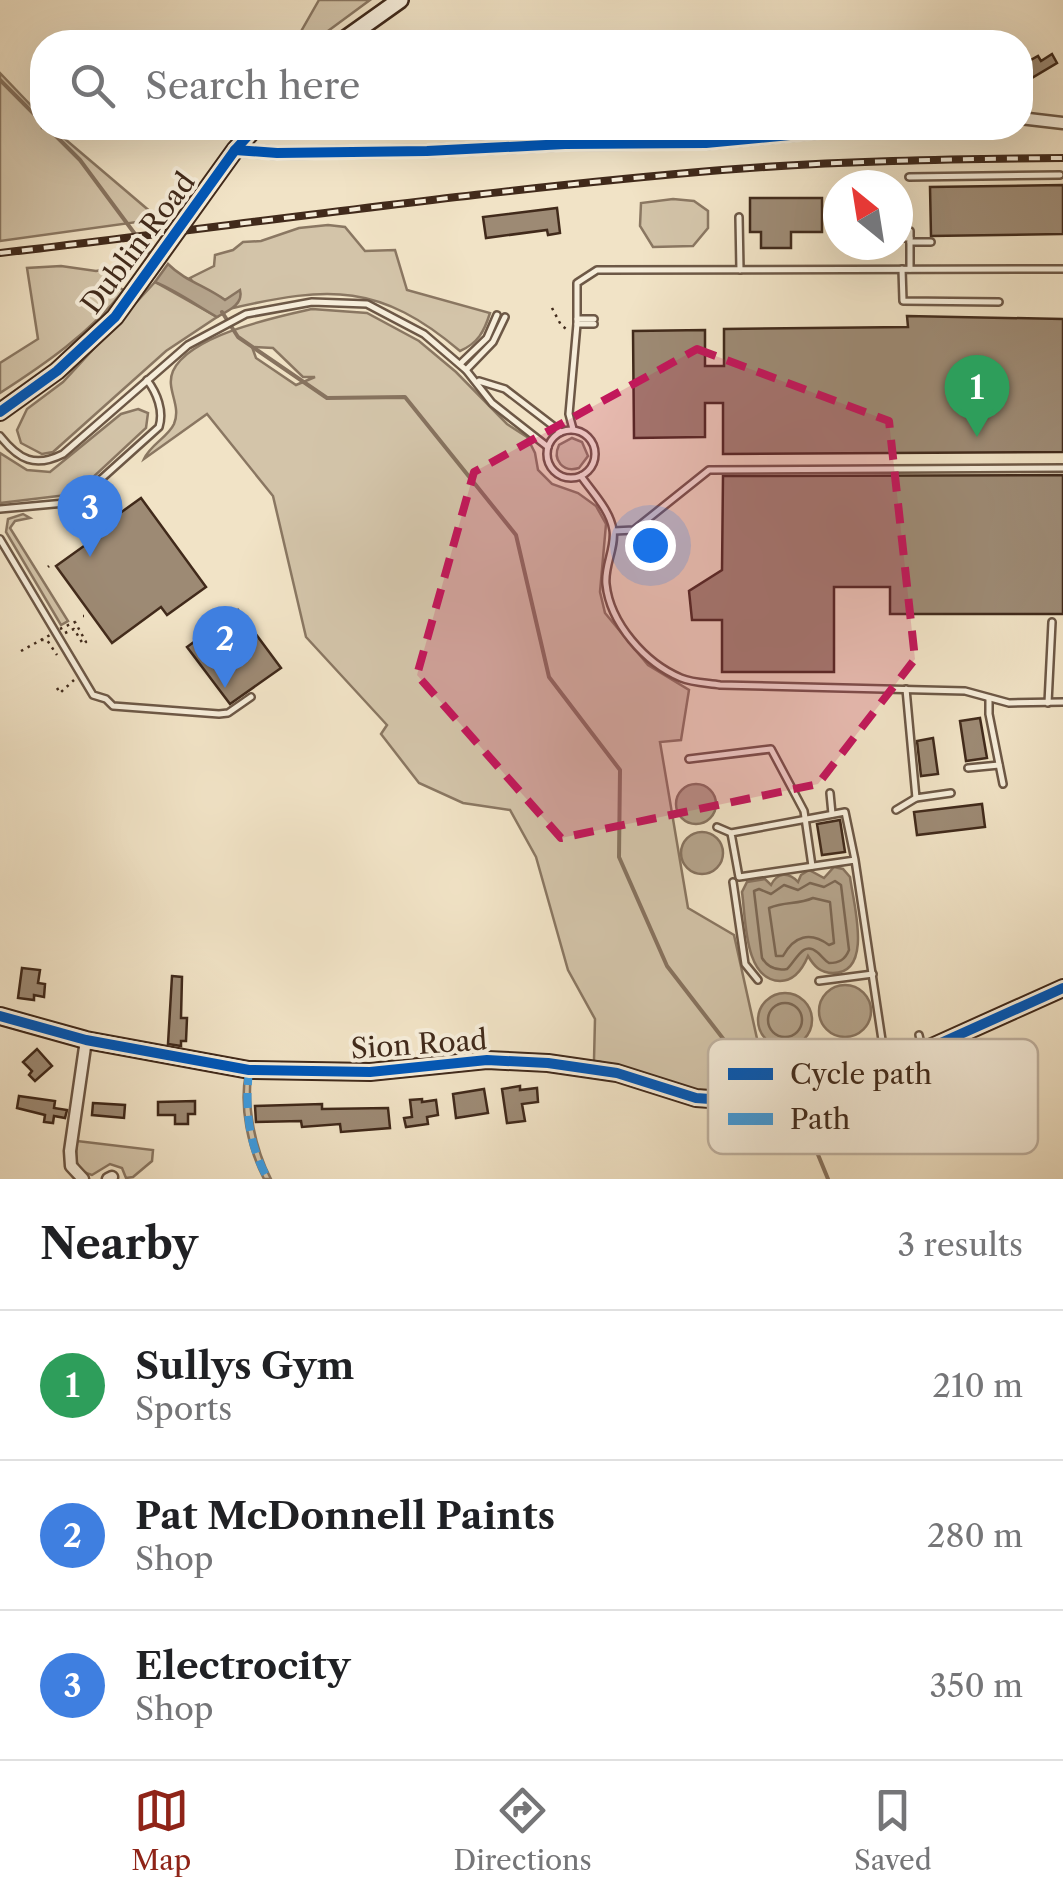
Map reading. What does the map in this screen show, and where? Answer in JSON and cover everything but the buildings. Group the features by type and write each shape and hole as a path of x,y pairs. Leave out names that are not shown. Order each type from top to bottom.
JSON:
{"street":[{"path":"358,30 400,0"},
{"path":"1033,120 1063,123"},
{"name":"Dublin Road","path":"0,412 57,372 115,317 244,140"},
{"path":"235,150 427,151 737,140"},
{"name":"Sion Road","path":"931,1039 1063,988"},
{"name":"Sion Road","path":"0,1016 86,1040 249,1070 370,1072 502,1060 548,1062 617,1073 708,1099"},
{"path":"83,1179 71,1166 70,1151 86,1040"}],"lane":[{"path":"913,177 1060,175"},
{"path":"739,217 740,270"},
{"path":"913,238 931,242"},
{"path":"910,260 910,269"},
{"path":"902,269 903,301 998,302"},
{"path":"573,429 569,414 577,283 597,270 1063,269"},
{"path":"0,436 8,447 44,464 63,454 188,346 213,330 246,314 312,302 367,304 424,334 476,380 492,403 548,447"},
{"path":"463,367 487,338 497,315"},
{"path":"463,367 493,342 505,317"},
{"path":"577,321 594,321"},
{"path":"0,509 66,503 87,493 159,427 162,417 147,380"},
{"path":"476,380 504,389 561,432"},
{"path":"573,429 588,435 595,450 593,465 581,476 565,478 552,469 546,454 561,432 573,429"},
{"path":"614,531 634,530 709,470 1063,468"},
{"path":"581,476 614,531 605,580 610,604 622,628 649,657 682,678 720,685 965,691 1009,704 1063,702"},
{"path":"0,540 90,693 113,706 228,713 251,698"},
{"path":"1048,702 1052,622"},
{"path":"906,690 908,764 916,798"},
{"path":"989,698 1003,784"},
{"path":"910,736 920,734"},
{"path":"689,759 772,749 804,812 812,866"},
{"path":"968,768 999,765"},
{"path":"830,792 832,814"},
{"path":"896,810 916,798 951,793"},
{"path":"717,827 730,833 846,812 882,1039"},
{"path":"730,833 732,881 745,964 758,980"},
{"path":"732,881 855,860"},
{"path":"820,981 873,974"}],"path":[{"path":"552,308 563,328 570,332"},
{"path":"59,630 76,622 86,642 83,644 74,629 64,634"},
{"path":"21,652 44,639 58,654"},
{"path":"57,688 60,693 80,678"}],"highlighted area":[{"path":"697,349 889,421 915,659 818,784 561,838 417,675 474,472"}],"shaded area":[{"path":"319,0 370,0 329,30 302,30"},
{"path":"0,73 30,104 30,140 66,140 159,219 0,241"},
{"path":"694,201 708,211 708,228 693,246 653,247 640,226 641,203"},
{"path":"328,225 345,227 365,251 395,250 407,290 490,313 479,336 460,351 404,313 352,296 298,296 233,308 239,300 225,300 195,286 190,278 214,266 215,255 233,250 243,242"},
{"path":"61,266 96,271 126,266 129,272 120,276 119,288 124,290 97,320 0,393 0,363 38,339 27,268"},
{"path":"155,282 217,317 166,351 53,452 42,454 21,443 17,430 27,409 63,382"},
{"path":"312,309 367,313 419,341 507,424 527,437 538,470 552,484 578,493 596,506 606,524 600,592 605,613 648,665 689,690 681,740 660,742 688,908 734,935 757,1039 708,1039 708,1092 594,1060 595,1019 568,970 536,857 510,810 463,803 419,783 381,734 387,725 306,637 273,496 207,414 144,459 174,424 171,378 182,358 215,338","holes":["252,347 273,348 303,377 315,377 296,385 256,358"]},
{"path":"138,409 148,413 146,428 75,494 0,503 0,453 27,470 50,472 121,414"},
{"path":"572,438 582,442 588,456 579,468 573,469 564,467 557,456 559,445"},
{"path":"23,514 30,518 15,521 10,528 68,621 61,625 6,532 8,519"},
{"path":"246,1073 251,1074 251,1114 257,1141 271,1179 264,1179 249,1141 244,1113"},
{"path":"77,1141 153,1150 152,1161 133,1177 126,1178 122,1168 110,1164 92,1175 77,1162"}],"water":[{"path":"168,264 225,300 240,290 240,299 217,317 155,282"},
{"path":"696,784 710,790 716,804 710,818 696,824 682,818 676,804 682,790"},
{"path":"702,832 717,838 723,853 717,868 702,874 687,868 681,853 687,838"},
{"path":"834,867 843,869 850,877 858,934 853,962 846,970 828,973 808,956 790,979 768,978 753,960 749,946 742,892 747,882 765,879 771,885 783,875 798,882 809,870 824,878"},
{"path":"845,985 863,993 871,1011 863,1029 845,1037 827,1029 819,1011 827,993"},
{"path":"775,995 795,995 810,1010 810,1030 804,1039 766,1039 760,1030 760,1010"}],"waterway":[{"path":"0,80 30,110"},
{"path":"60,140 80,160 152,257"},
{"path":"222,312 238,337 327,398 405,397 516,535 549,677 620,770 619,857 667,966 723,1039"},
{"path":"818,1154 828,1179"}],"railway":[{"path":"0,253 632,178 807,164 1063,158"}],"marked path":[{"path":"249,1070 250,1126 256,1153 268,1179"}],"cycle path":[{"path":"0,412 57,371 115,317 244,140"},
{"path":"235,150 427,151 737,140"},
{"path":"950,1039 1063,988"},
{"path":"0,1016 86,1040 249,1070 370,1072 487,1060 548,1063 617,1073 708,1099"}],"place":[{"name":"Sullys Gym","path":"977,437"},
{"name":"Electrocity","path":"90,557"},
{"name":"Pat McDonnell Paints","path":"225,688"}]}
